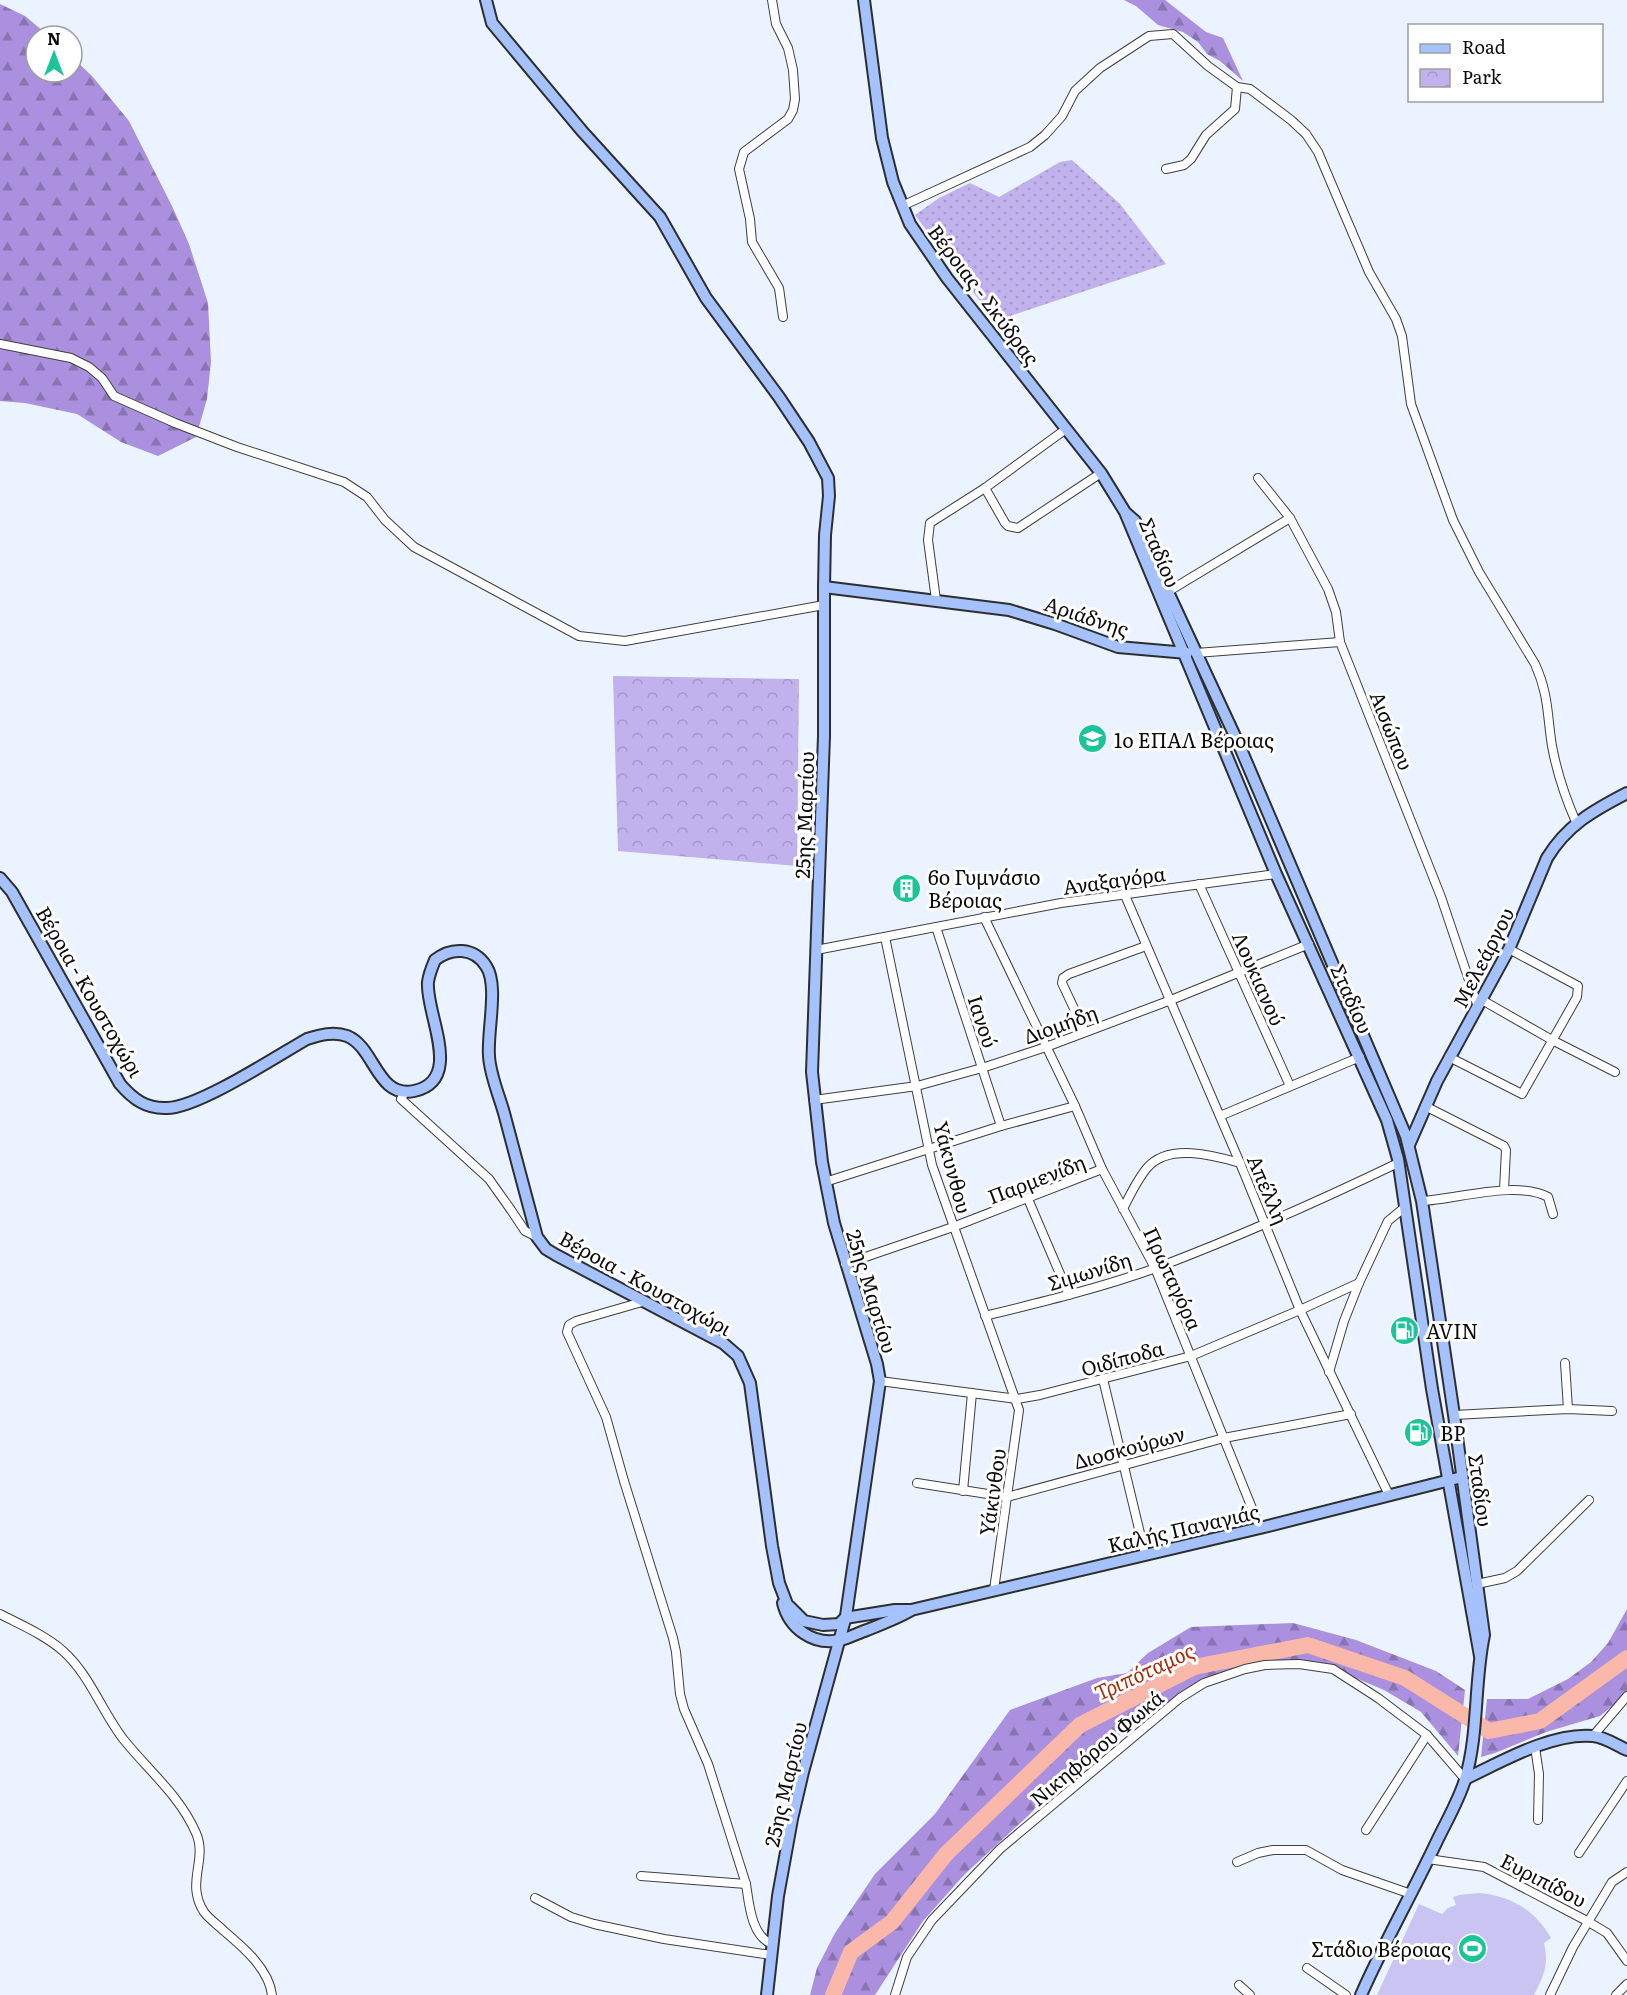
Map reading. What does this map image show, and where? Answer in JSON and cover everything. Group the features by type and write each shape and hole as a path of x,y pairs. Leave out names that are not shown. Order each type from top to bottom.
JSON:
{"street":[{"name":"25ης Μαρτίου","path":"486,0 492,23 499,32 582,131 660,217 706,298 779,397 809,442 828,478 824,587 824,736 812,1072 825,1182 845,1264 877,1364 880,1381 840,1640 792,1819 771,1949 767,1995"},
{"path":"772,0 776,24 788,48 793,70 795,99 793,110 788,118 744,152 739,165 739,175 750,219 752,242 778,288 783,317"},
{"name":"Βέροιας - Σκύδρας","path":"864,0 882,138 893,182 902,206 920,240 940,268 1101,473 1125,512"},
{"path":"902,206 1030,147 1045,135 1062,116 1075,91 1100,68 1149,36 1173,34 1208,66 1237,87 1250,89 1306,134 1318,152 1369,272 1396,319 1402,336 1411,404 1453,520 1479,572 1535,664 1541,679 1548,704 1552,745 1561,787 1576,822"},
{"path":"1166,169 1184,165 1191,159 1206,135 1235,109 1237,87"},
{"path":"0,344 71,358 95,372 114,396 237,447 344,482 367,497 385,520 414,547 579,636 625,640 824,606"},
{"path":"936,600 928,540 930,524 985,488 1066,429"},
{"path":"985,488 1005,523 1018,528 1101,473"},
{"name":"Αισώπου","path":"1258,478 1290,518 1329,589 1336,612 1340,642 1441,897 1480,1003"},
{"name":"Σταδίου","path":"1125,512 1135,521 1240,747 1393,1104 1409,1147 1422,1201 1484,1635 1465,1779 1361,1995"},
{"name":"Σταδίου","path":"1125,512 1276,874 1387,1120 1398,1163 1432,1389 1480,1656"},
{"path":"1169,591 1290,518"},
{"name":"Αριάδνης","path":"824,587 1009,610 1118,647 1196,653 1340,642"},
{"name":"Μελεάργου","path":"1398,1163 1409,1147 1425,1106 1449,1057 1509,949 1547,858 1576,822 1627,793"},
{"name":"Αναξαγόρα","path":"816,950 984,917 1124,893 1276,874"},
{"name":"Βέροια - Κουστοχώρι","path":"0,878 12,892 120,1084 131,1096 145,1105 164,1108 181,1106 212,1093 307,1039 322,1034 339,1034 353,1040 393,1089 405,1092 429,1086 438,1074 439,1049 428,982 435,960 452,950 473,954 487,967 491,978 493,1000 489,1024 489,1059 537,1237 546,1249 556,1255 732,1349 743,1364 750,1383 772,1546 783,1605 788,1618 798,1629 822,1641 840,1640"},
{"name":"Λουκιανού","path":"1199,884 1290,1086"},
{"name":"Απέλλη","path":"1124,893 1265,1222 1300,1310 1389,1496"},
{"name":"Πρωταγόρα","path":"984,917 1075,1106 1102,1169 1155,1268 1260,1528"},
{"name":"Ιανού","path":"936,927 1001,1126"},
{"name":"Υάκυνθου","path":"885,937 935,1173 1017,1399"},
{"name":"Διομήδη","path":"814,1100 917,1086 982,1068 1046,1047 1171,1000 1309,944"},
{"path":"1086,1032 1062,983 1064,978 1069,974 1146,946"},
{"path":"1449,1057 1522,1094 1577,997 1578,986 1509,949"},
{"path":"1480,1003 1615,1072"},
{"path":"1220,1116 1360,1057"},
{"path":"405,1092 401,1099 489,1179 525,1231 537,1237"},
{"path":"825,1182 1001,1126 1075,1106"},
{"path":"1425,1106 1504,1146 1506,1150 1504,1190"},
{"path":"1123,1209 1148,1167 1159,1159 1176,1154 1195,1153 1240,1163"},
{"name":"Σιμωνίδη","path":"985,1316 1069,1295 1155,1268 1326,1198 1398,1163"},
{"name":"Παρμενίδη","path":"845,1264 953,1227 1102,1169"},
{"path":"1422,1201 1504,1190 1541,1193 1548,1197 1553,1214"},
{"path":"1028,1199 1069,1295"},
{"path":"1329,1372 1344,1321 1359,1282 1388,1221 1405,1208"},
{"name":"Οιδίποδα","path":"880,1381 1017,1399 1191,1356 1300,1310 1359,1282"},
{"path":"642,1302 576,1321 569,1325 567,1332 606,1417 673,1638 684,1709 708,1764 746,1884 754,1923 771,1949"},
{"path":"1565,1363 1568,1409"},
{"path":"1103,1379 1145,1554"},
{"path":"963,1491 972,1393"},
{"name":"Υάκινθου","path":"994,1590 1019,1410 1017,1399"},
{"path":"1454,1415 1568,1409 1612,1411"},
{"name":"Διοσκούρων","path":"917,1483 1007,1497 1224,1438 1351,1414"},
{"name":"Καλής Παναγιάς","path":"844,1618 895,1610 911,1610 1260,1528 1462,1477"},
{"path":"1477,1584 1505,1578 1517,1571 1588,1500"},
{"name":"Βέροια - Κουστοχώρι","path":"782,1594 790,1609 808,1623 834,1625 839,1624 844,1618"},
{"name":"Καλής Παναγιάς","path":"840,1640 897,1618 911,1610"},
{"path":"0,1614 51,1641 64,1652 85,1676 125,1741 174,1795 197,1834 200,1858 195,1882 198,1898 205,1913 242,1946 261,1969 271,1986 272,1995"},
{"name":"Νικηφόρου Φωκά","path":"895,1995 907,1957 932,1920 1000,1849 1180,1698 1204,1683 1226,1674 1265,1665 1299,1664 1333,1669 1378,1698 1427,1735 1465,1779"},
{"path":"1593,1736 1627,1696"},
{"path":"1366,1830 1427,1735"},
{"path":"1465,1779 1535,1747 1562,1738 1593,1736 1627,1750"},
{"path":"1535,1747 1539,1774 1538,1820"},
{"path":"1579,1853 1627,1781"},
{"path":"1237,1862 1257,1853 1273,1850 1306,1850 1342,1870 1411,1894"},
{"name":"Ευριπίδου","path":"1428,1859 1484,1867 1587,1921 1613,1940 1627,1961"},
{"path":"1550,1995 1587,1921 1612,1881 1627,1872"},
{"path":"641,1876 746,1884"},
{"path":"1618,1877 1627,1883"},
{"path":"535,1898 571,1917 594,1924 664,1939 771,1949"},
{"path":"1307,1968 1346,1995"},
{"path":"1616,1995 1627,1984"},
{"path":"1239,1985 1250,1995"}],"green space":[{"path":"1124,0 1165,0 1206,32 1223,38 1243,81 1220,61 1207,54 1198,42 1183,32 1158,25 1136,6"},
{"path":"0,4 25,16 35,24 24,24 24,84 84,84 84,68 129,121 189,244 208,303 211,362 207,399 196,437 158,456 121,442 77,414 25,403 0,401"},
{"path":"1072,160 1120,204 1166,264 995,321 915,215 939,198 970,183 999,197 1060,162"},
{"path":"613,676 799,679 797,866 618,851"},
{"path":"1627,1609 1627,1694 1600,1716 1546,1732 1481,1757 1487,1699 1528,1699 1568,1679 1591,1662 1608,1643"},
{"path":"1293,1623 1356,1640 1436,1671 1465,1690 1458,1756 1421,1712 1384,1690 1320,1667 1272,1663 1197,1683 1121,1734 1060,1780 1030,1814 964,1875 923,1921 875,1995 810,1995 817,1968 835,1933 875,1874 935,1814 1010,1710 1097,1678 1127,1673 1148,1653 1191,1627"}],"shaded area":[{"name":"Στάδιο Βέροιας","path":"1479,1893 1502,1897 1521,1906 1538,1920 1551,1938 1544,1943 1545,1970 1534,1995 1377,1995 1419,1904 1442,1914 1448,1908 1456,1905 1453,1897"}],"waterway":[{"name":"Τριπόταμος","path":"833,1995 851,1952 892,1922 946,1854 1080,1725 1194,1667 1308,1645 1405,1678 1489,1731 1540,1721 1627,1658"}],"place":[{"name":"1ο ΕΠΑΛ Βέροιας","path":"1093,739"},
{"name":"6ο Γυμνάσιο Βέροιας","path":"907,888"},
{"name":"AVIN","path":"1405,1330"},
{"name":"BP","path":"1419,1432"},
{"name":"Στάδιο Βέροιας","path":"1472,1948"}]}
